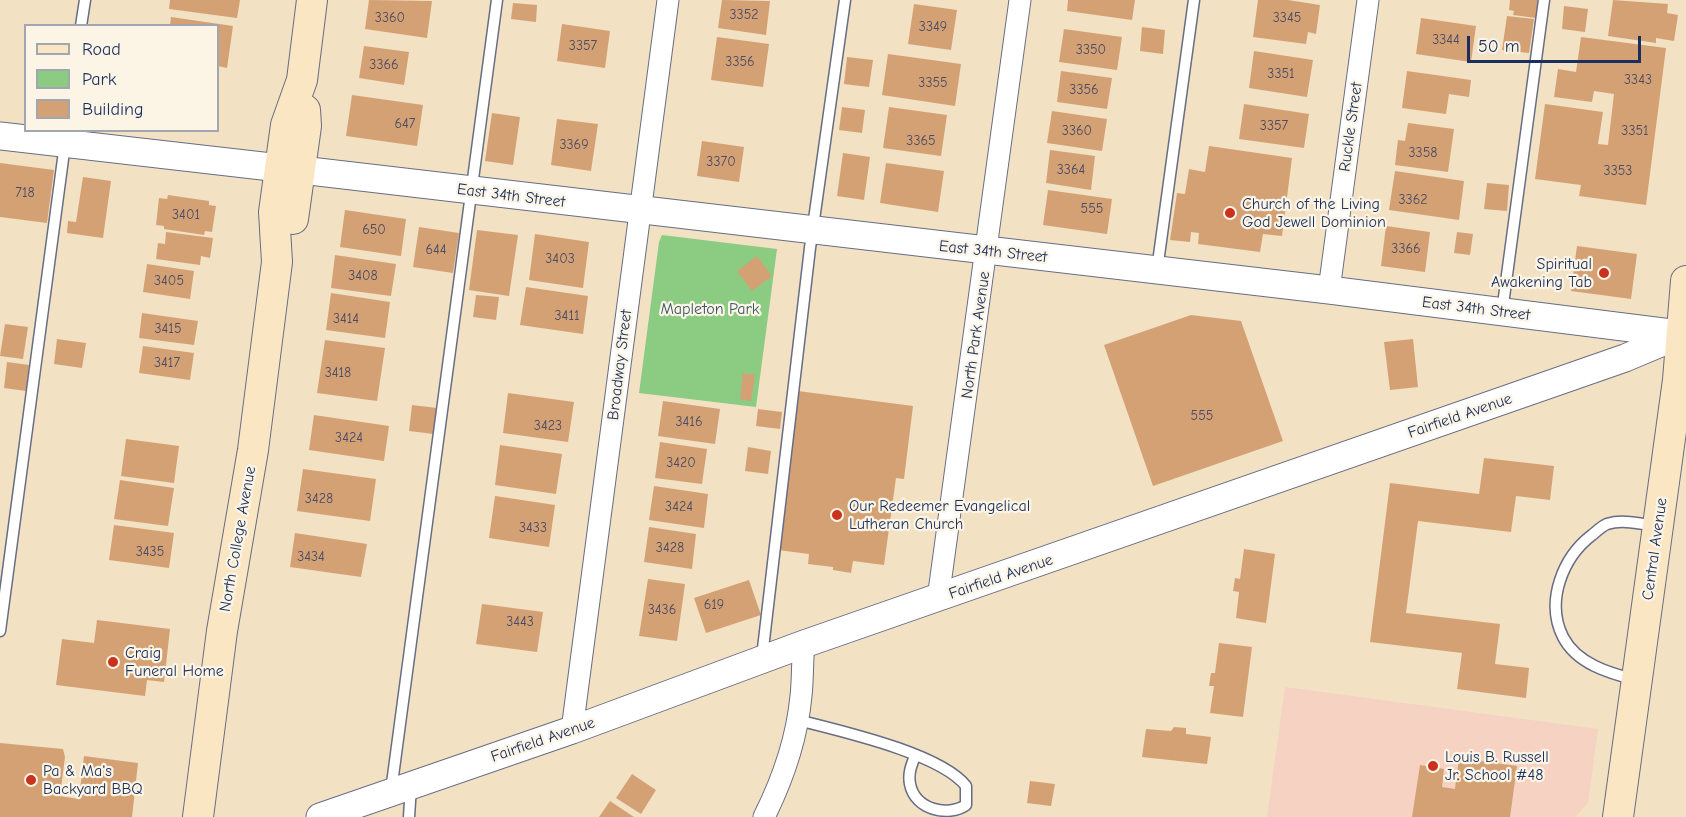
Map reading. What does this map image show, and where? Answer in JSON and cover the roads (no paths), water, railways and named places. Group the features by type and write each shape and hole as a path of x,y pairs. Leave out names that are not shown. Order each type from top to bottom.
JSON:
{"main road":[{"name":"North College Avenue","path":"198,817 222,631 253,450 277,262 274,212 290,169 285,125 302,80 312,0"},
{"name":"Central Avenue","path":"1618,817 1684,335 1686,281"}],"street":[{"name":"Broadway Street","path":"572,730 668,0"},
{"name":"North Park Avenue","path":"938,599 1020,0"},
{"name":"Ruckle Street","path":"1329,290 1368,0"},
{"name":"East 34th Street","path":"0,136 66,137 471,192 1329,290 1684,335"},
{"name":"Fairfield Avenue","path":"320,817 572,730 804,644 1625,358 1684,335"},
{"path":"764,817 780,781 798,720 804,644"}],"lane":[{"path":"81,24 85,0"},
{"path":"409,817 401,789 471,192 497,0"},
{"path":"761,660 813,232 845,0"},
{"path":"1157,271 1194,0"},
{"path":"1502,312 1544,0"},
{"path":"0,631 66,137"},
{"path":"1637,681 1588,663 1563,638 1556,615 1558,585 1568,560 1584,541 1606,524 1629,522 1658,526"},
{"path":"798,720 850,733 915,756 956,773 966,786 966,805 957,813 941,815 928,808 911,788 909,776 915,756"}],"place":[{"name":"Church of the Living God Jewell Dominion","path":"1230,213"},
{"name":"Spiritual Awakening Tab","path":"1604,273"},
{"name":"Our Redeemer Evangelical Lutheran Church","path":"837,515"},
{"name":"Craig Funeral Home","path":"113,662"},
{"name":"Louis B. Russell Jr. School #48","path":"1433,766"},
{"name":"Pa & Ma's Backyard BBQ","path":"31,780"}],"park label":[{"name":"Mapleton Park","path":"710,309"}]}
